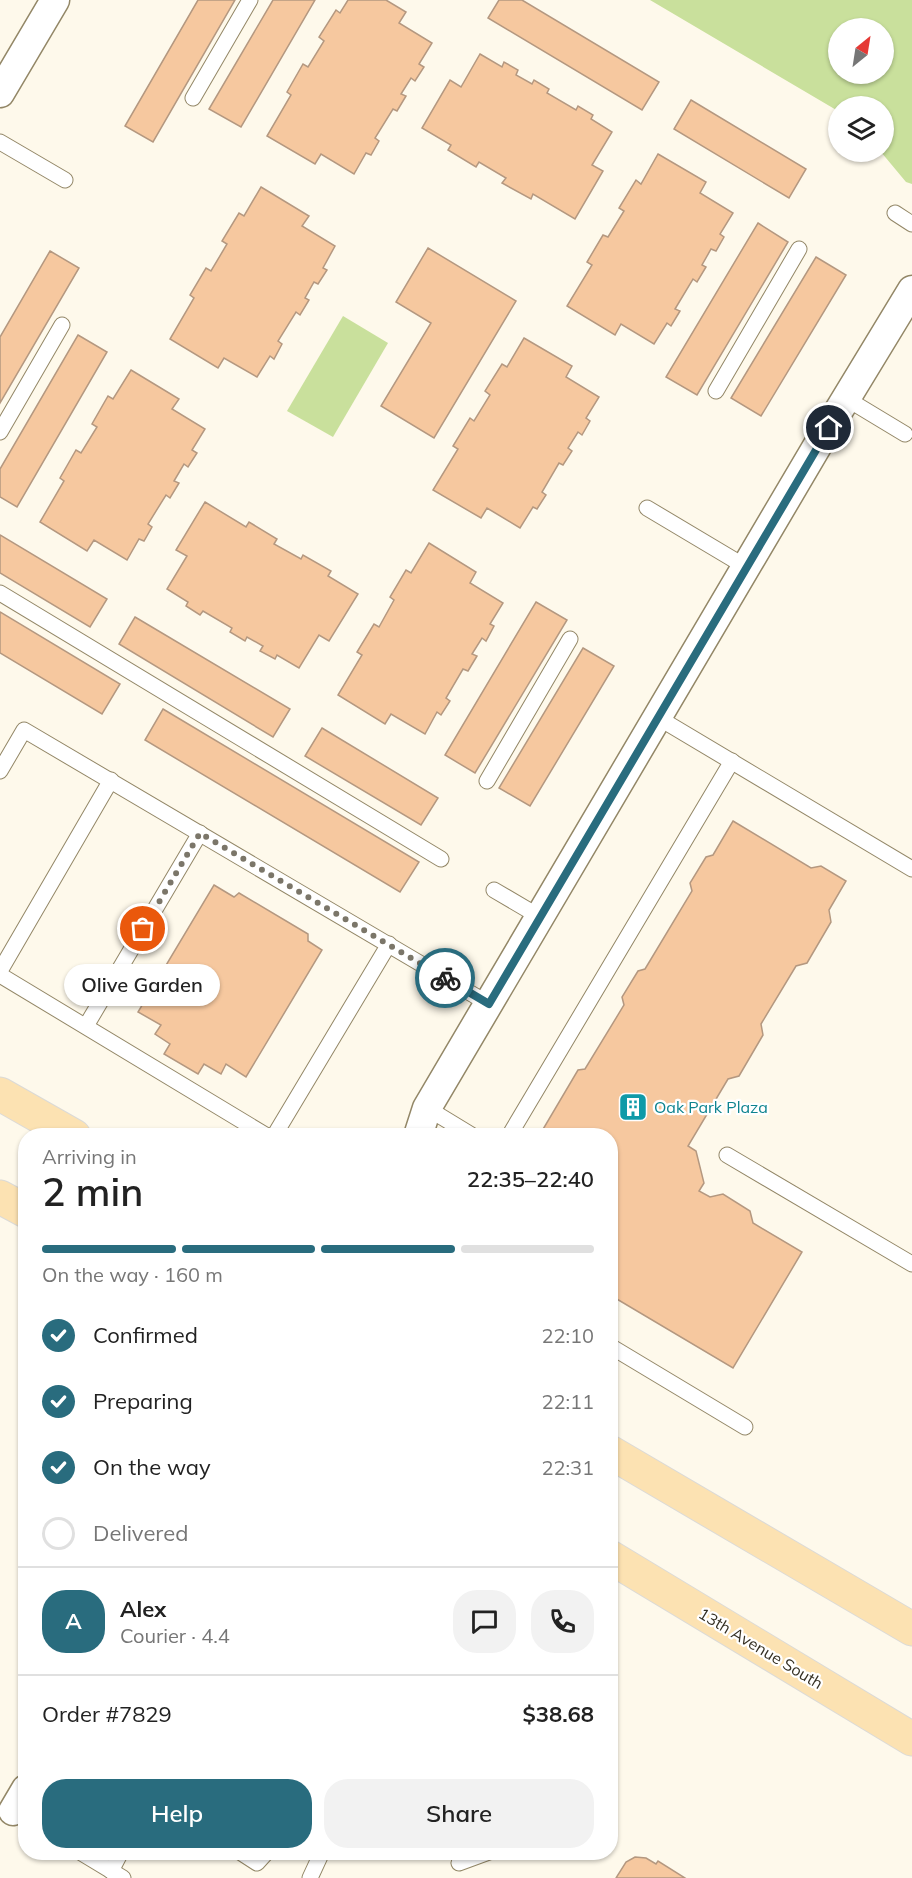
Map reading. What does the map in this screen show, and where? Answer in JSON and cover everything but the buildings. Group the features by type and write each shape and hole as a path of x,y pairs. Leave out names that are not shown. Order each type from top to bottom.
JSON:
{"main road":[{"path":"0,1094 60,1128"},
{"path":"0,1197 18,1207"},
{"path":"618,1457 912,1629"},
{"name":"13th Avenue South","path":"618,1562 912,1739"}],"street":[{"path":"0,93 55,0"},
{"path":"421,1128 427,1108 746,567 847,399 908,307"},
{"path":"407,1128 427,1108"}],"lane":[{"path":"194,98 250,0"},
{"path":"0,142 65,180"},
{"path":"895,213 912,224"},
{"path":"716,391 799,249"},
{"path":"0,432 62,325"},
{"path":"847,399 905,434"},
{"path":"647,508 746,567"},
{"path":"0,593 441,859"},
{"path":"487,781 570,639"},
{"path":"657,717 912,869"},
{"path":"0,771 24,730 489,1004"},
{"path":"513,1128 732,761"},
{"path":"111,780 0,973 254,1128"},
{"path":"87,1026 200,833"},
{"path":"494,890 540,917"},
{"path":"279,1128 389,944"},
{"path":"427,1108 459,1128"},
{"path":"727,1155 912,1264"},
{"path":"618,1351 746,1427"},
{"path":"93,1860 117,1874"},
{"path":"310,1878 318,1860"},
{"path":"459,1863 467,1860"}],"green space":[{"path":"650,0 912,0 912,184 906,182 889,162 894,162 894,96 828,96 828,105"},
{"path":"343,316 388,343 333,437 287,411"}],"way so far":[{"path":"143,929 200,833 445,978"}],"place":[{"name":"Olive Garden","path":"143,929"},
{"name":"Oak Park Plaza","path":"633,1107"}],"route":[{"path":"445,978 489,1004 829,428"}]}
